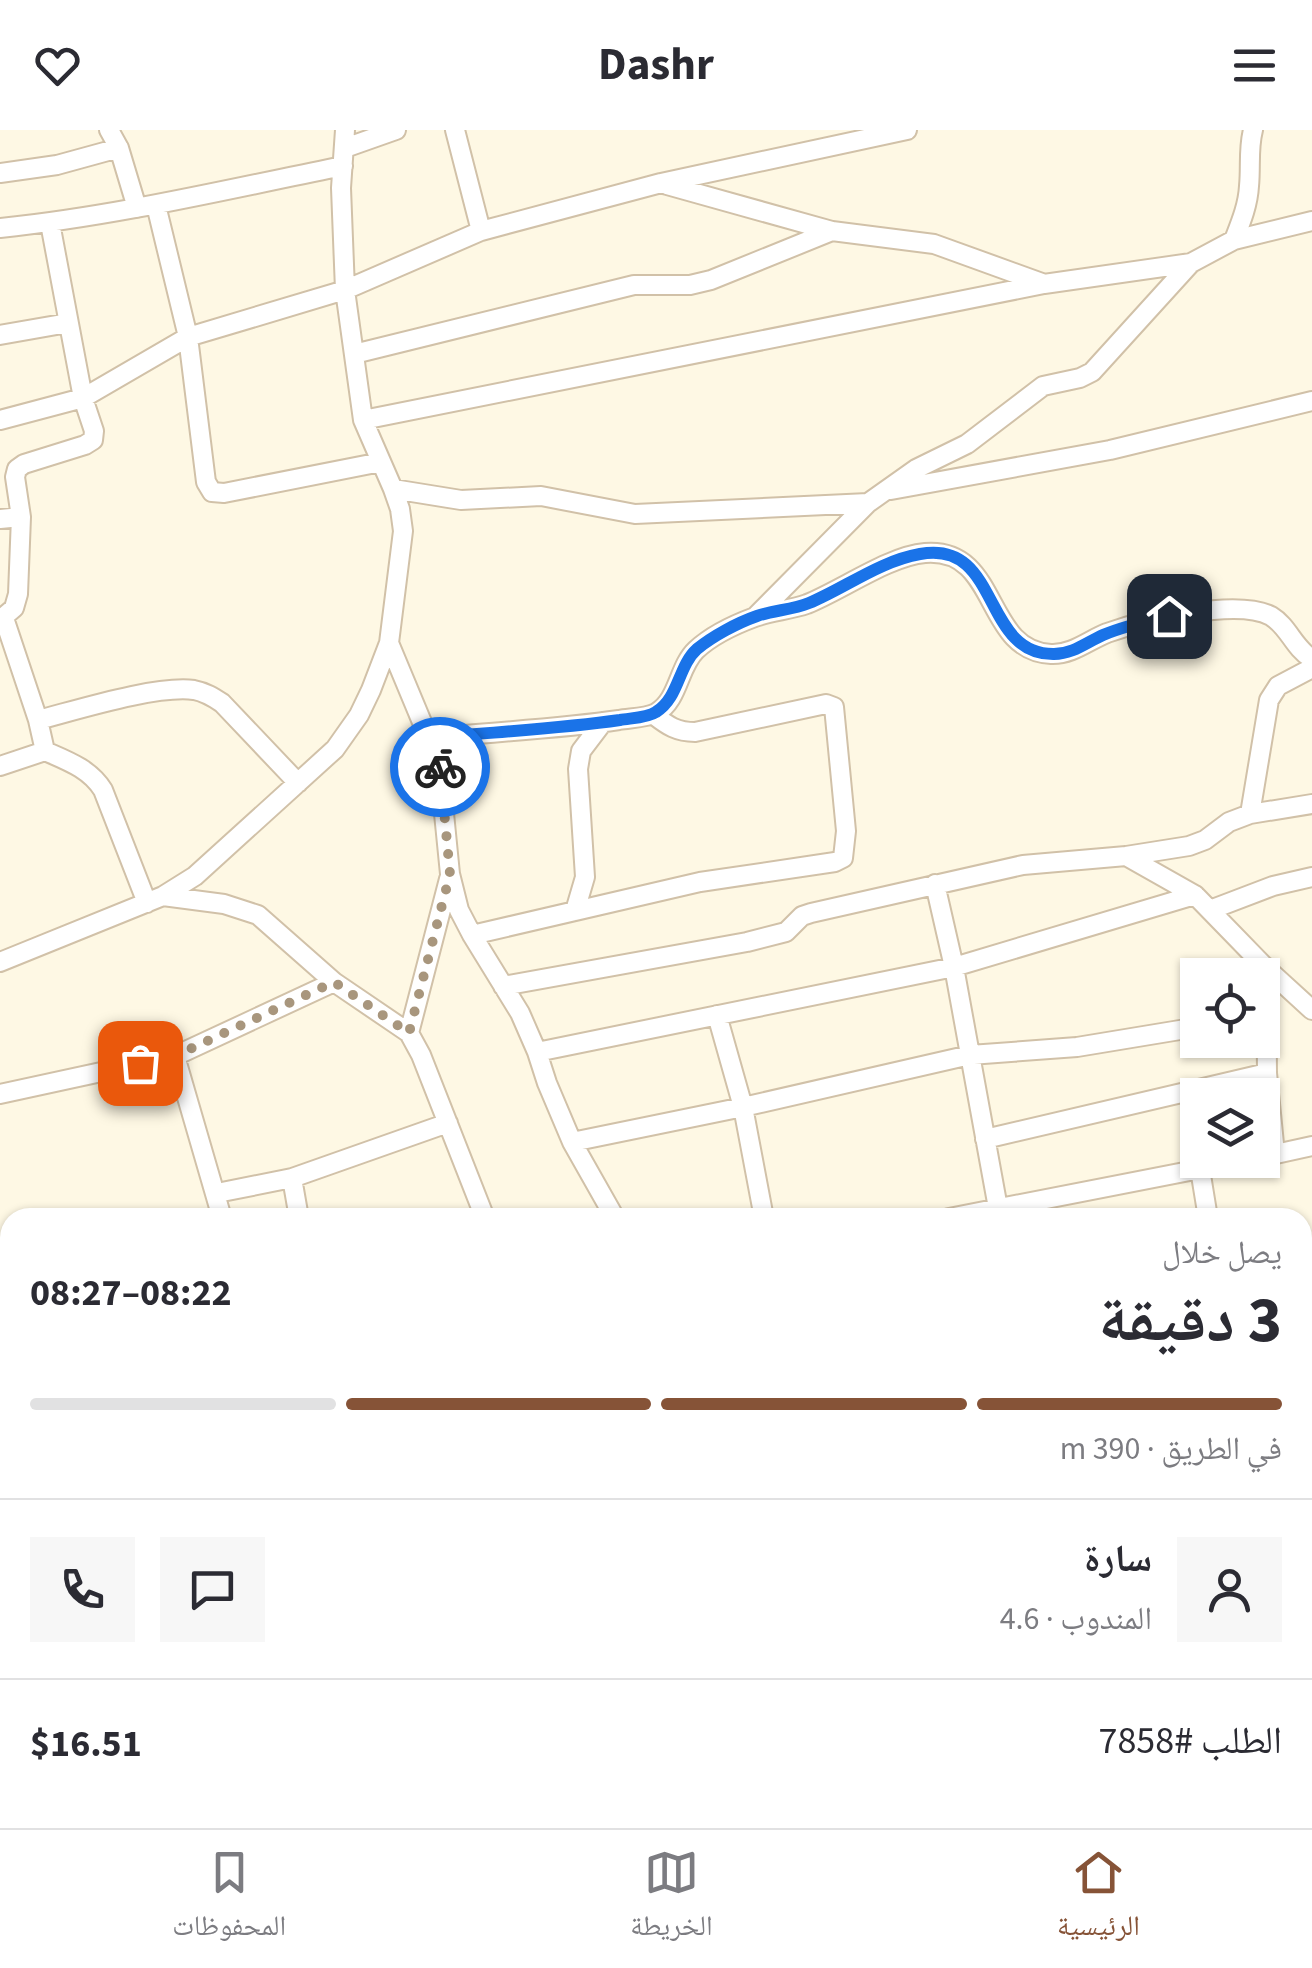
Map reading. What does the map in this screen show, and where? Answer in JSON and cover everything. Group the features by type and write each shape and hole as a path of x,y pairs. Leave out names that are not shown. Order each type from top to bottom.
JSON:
{"street":[{"path":"108,130 119,148 136,208"},
{"path":"0,228 156,205 396,130"},
{"path":"455,130 481,232"},
{"path":"0,420 83,398 188,337 345,290 481,232 662,183 907,130"},
{"path":"1234,240 1248,200 1253,130"},
{"path":"0,173 57,165 119,148"},
{"path":"0,962 155,899 195,876 334,749 372,690 388,643 402,530 393,489 363,420 345,290 341,217 345,148"},
{"path":"662,183 832,231 934,244 1044,284"},
{"path":"156,205 188,337 206,482 212,492 224,493 381,462"},
{"path":"756,616 868,503 916,470 967,444 1043,386 1092,372 1192,263 1234,240 1312,220"},
{"path":"45,751 2,619 14,608 18,594 21,517 17,469 85,445 93,440 94,431 83,398 50,223"},
{"path":"354,354 634,285 690,285 710,280 832,231"},
{"path":"363,420 1044,284 1192,263"},
{"path":"0,335 68,323"},
{"path":"885,491 1110,450 1312,401"},
{"path":"393,489 460,500 541,496 635,514 868,503"},
{"path":"0,520 21,517"},
{"path":"430,738 654,714 674,692 693,652 711,639 756,616 808,604 904,558 923,553 945,554 964,562 981,582 1008,633 1028,649 1068,653 1128,625 1218,609 1262,613 1273,618 1286,629 1300,651 1312,659"},
{"path":"388,643 439,763 450,874 460,910 520,1014 572,1142 609,1208"},
{"path":"1250,814 1270,700 1278,686 1312,668"},
{"path":"38,720 154,692 191,690 208,694 298,783"},
{"path":"472,935 700,882 843,858 846,831 834,707 826,704 696,732 669,727 654,714"},
{"path":"576,911 585,877 578,769 581,751 603,722"},
{"path":"0,766 45,751 83,768 97,780 155,899"},
{"path":"504,986 747,942 786,932 810,912 1023,865 1126,856 1198,844 1230,822 1250,814 1312,804"},
{"path":"1126,856 1196,894 1256,958"},
{"path":"409,1033 450,874"},
{"path":"1210,910 1273,886 1312,877"},
{"path":"935,884 998,1208 1180,1174"},
{"path":"538,1052 954,967 1196,894"},
{"path":"155,899 224,904 258,915 334,982 409,1033 481,1208"},
{"path":"0,974 22,954"},
{"path":"1280,981 1312,1010"},
{"path":"0,1094 175,1056 334,982"},
{"path":"717,1016 743,1107 762,1208"},
{"path":"572,1142 970,1055 1077,1047 1180,1031"},
{"path":"175,1056 220,1208"},
{"path":"1266,1058 1267,1078"},
{"path":"986,1138 1267,1073"},
{"path":"216,1192 292,1178 448,1124"},
{"path":"1280,1153 1312,1146"},
{"path":"292,1178 297,1208"},
{"path":"1201,1178 1206,1208"}],"way so far":[{"path":"140,1063 175,1056 334,982 409,1033 450,874 440,767"}],"route":[{"path":"440,767 430,738 654,714 674,692 693,652 711,639 756,616 808,604 904,558 923,553 945,554 964,562 981,582 1008,633 1028,649 1068,653 1128,625 1169,616"}]}
